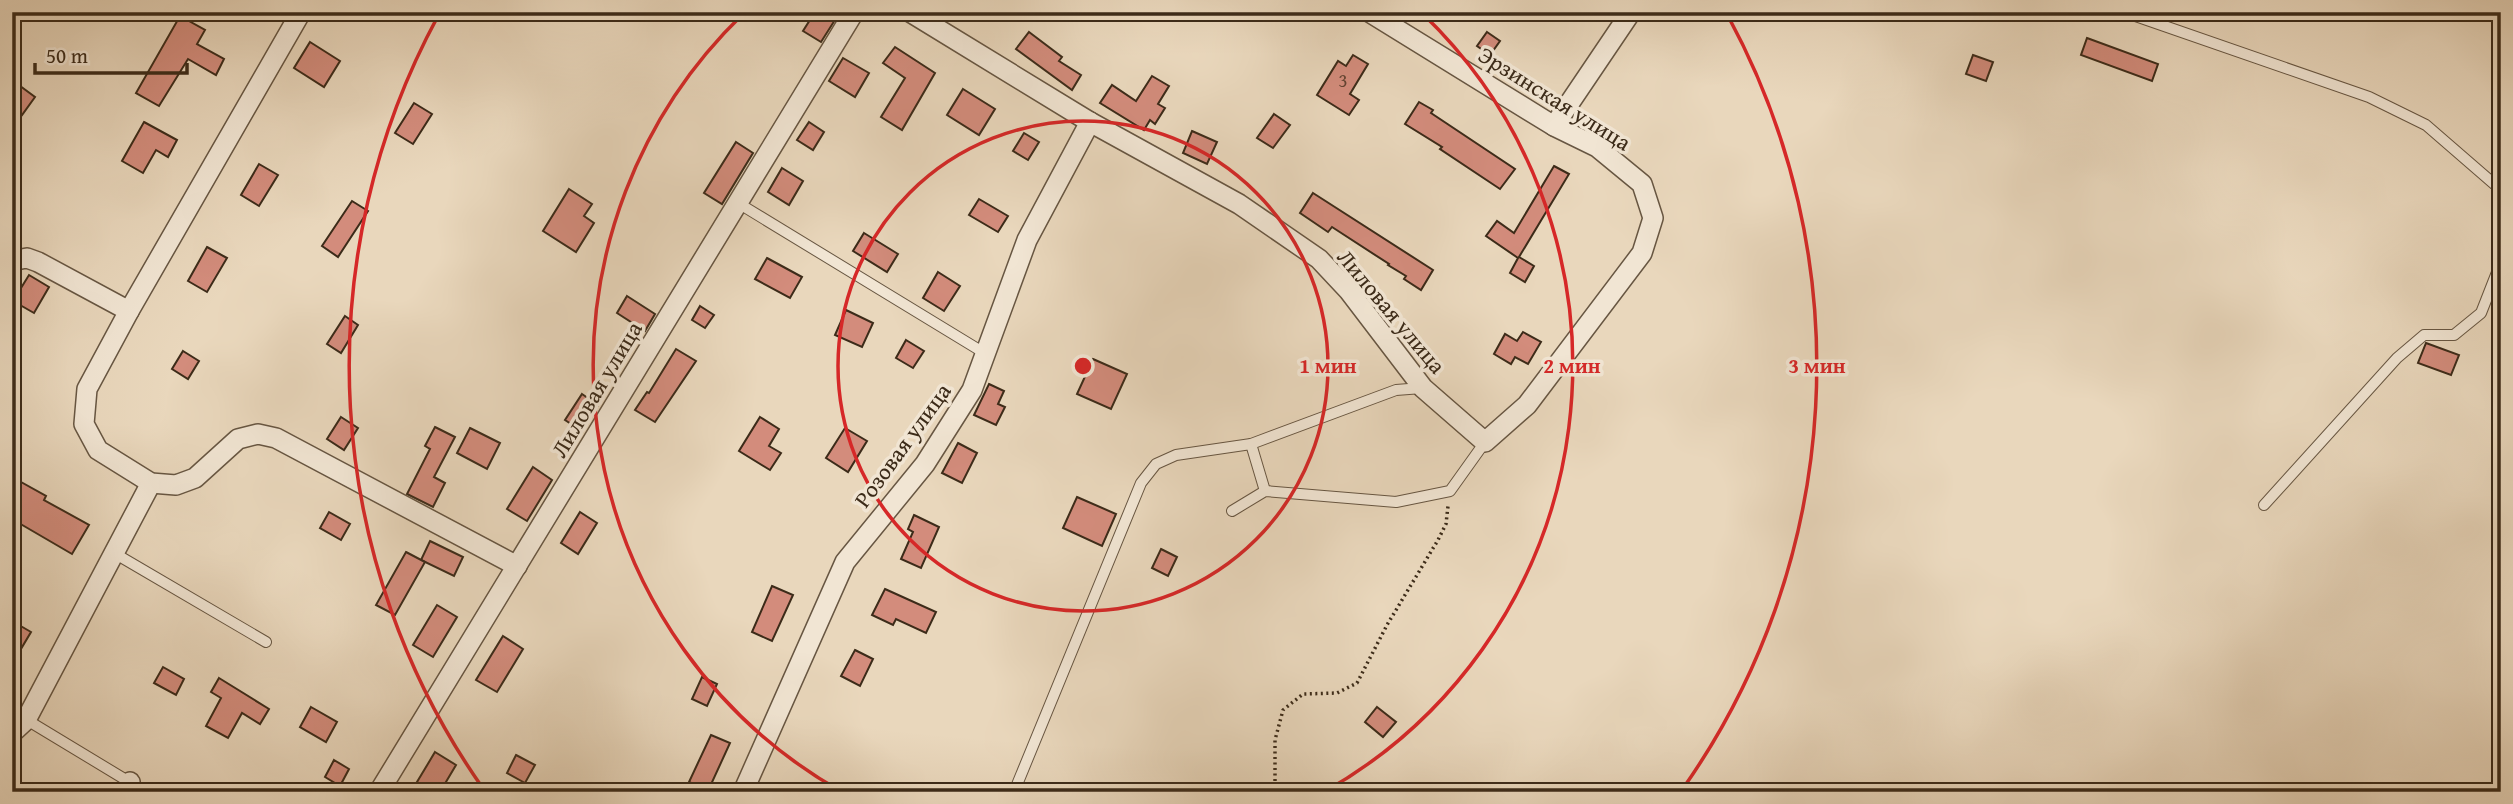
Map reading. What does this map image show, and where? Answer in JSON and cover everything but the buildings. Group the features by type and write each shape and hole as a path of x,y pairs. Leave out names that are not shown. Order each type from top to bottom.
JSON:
{"street":[{"path":"301,12 88,389 84,424 98,450 151,483 176,485 195,478 238,439 258,434 276,438 517,566"},
{"name":"Лиловая улица","path":"379,792 854,12"},
{"name":"Лиловая улица","path":"910,12 1090,122 1239,204 1319,259 1349,291 1423,388 1485,442"},
{"path":"1555,126 1631,12"},
{"name":"Эрзинская улица","path":"1381,16 1555,126 1597,147 1642,184 1653,218 1642,253 1527,405 1485,442"},
{"name":"Розовая улица","path":"743,792 845,562 925,464 972,390 1027,240 1090,122"},
{"path":"12,264 16,260 27,258 38,262 130,311"},
{"path":"17,721 114,553 151,483"}],"lane":[{"path":"2124,12 2369,97 2426,125 2501,190"},
{"path":"738,203 987,355"},
{"path":"2264,505 2397,358 2424,335 2454,335 2481,313 2501,262"},
{"path":"1013,792 1141,483 1156,464 1176,455 1251,444 1396,390 1423,388"},
{"path":"1232,511 1265,491 1396,502 1450,491 1485,442"},
{"path":"1251,444 1265,491"},
{"path":"114,553 266,642"},
{"path":"17,721 134,788"}],"path":[{"path":"1275,792 1275,740 1283,710 1303,694 1337,693 1357,683 1387,625 1446,524 1450,491"}]}
